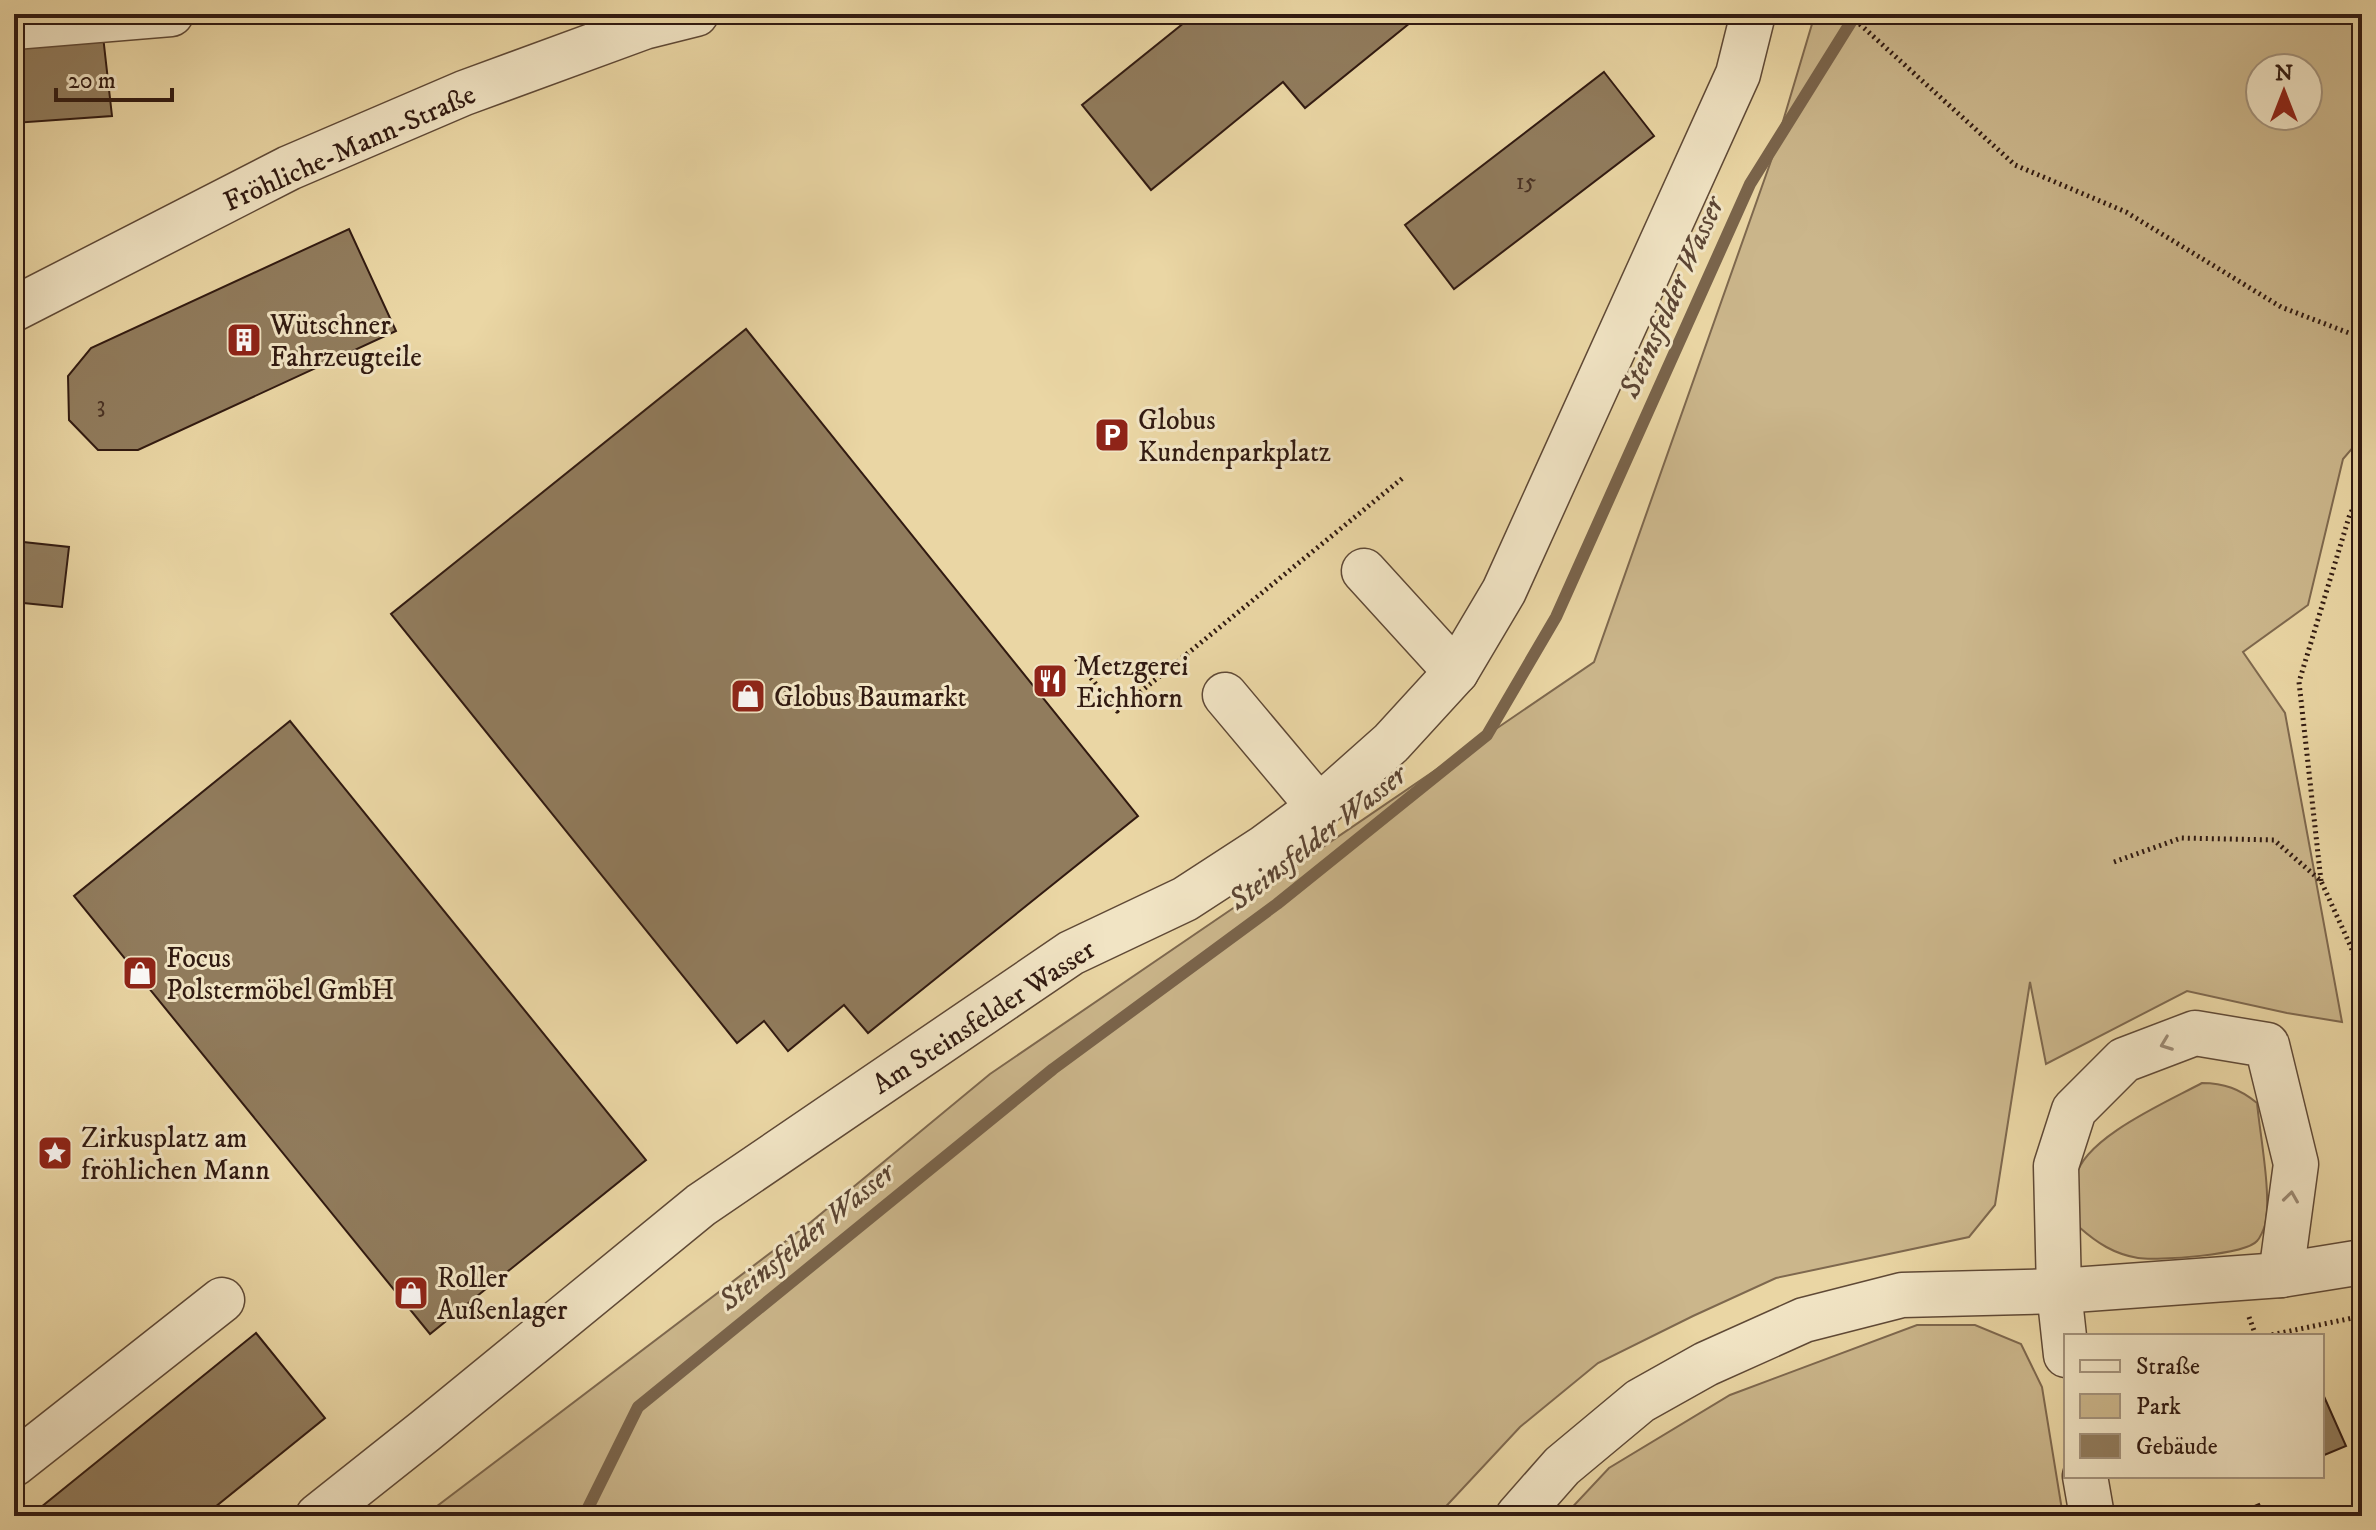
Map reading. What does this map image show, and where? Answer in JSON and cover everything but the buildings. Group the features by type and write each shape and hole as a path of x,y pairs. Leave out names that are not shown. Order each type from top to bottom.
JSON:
{"street":[{"path":"14,27 171,14"},
{"name":"Fröhliche-Mann-Straße","path":"14,309 289,168 464,93 644,27 696,14"},
{"name":"Am Steinsfelder Wasser","path":"318,1516 701,1205 1071,953 1185,899 1265,847 1319,807 1391,743 1456,672 1504,591 1738,74 1753,14"},
{"path":"1364,571 1456,672"},
{"path":"1225,695 1319,807"},
{"path":"2064,1337 2059,1291 2056,1166 2074,1110 2124,1060 2195,1033 2267,1045 2296,1164 2281,1275"},
{"path":"1518,1516 1562,1466 1640,1401 1706,1364 1804,1320 1902,1295 2059,1291 2281,1275 2362,1262"},
{"path":"14,1464 222,1300"},
{"path":"2085,1478 2092,1516"}],"path":[{"path":"1845,14 2015,165 2126,212 2281,307 2362,338"},
{"path":"1076,659 1117,711 1404,477"},
{"path":"2362,489 2349,517 2299,682 2321,881 2351,947 2362,981"},
{"path":"2114,862 2181,838 2274,840 2321,881"},
{"path":"2276,1334 2362,1316"}],"green space":[{"path":"1815,14 2362,14 2362,437 2343,459 2308,605 2243,652 2285,713 2342,1022 2187,991 2046,1064 2030,982 1995,1205 1969,1237 1776,1278 1598,1363 1520,1427 1437,1516 424,1516 811,1222 990,1074 1594,662 1772,158"},
{"path":"2202,1083 2231,1088 2257,1103 2267,1198 2265,1225 2259,1238 2249,1246 2236,1250 2163,1259 2129,1256 2099,1243 2079,1227 2075,1182 2082,1163 2094,1148 2129,1122"},
{"path":"1917,1325 1975,1325 2021,1344 2042,1387 2063,1516 1564,1516 1609,1468 1730,1395"}],"waterway":[{"name":"Steinsfelder Wasser","path":"584,1516 638,1407 1053,1069 1277,904 1487,735 1556,617 1750,184 1856,14"}],"place":[{"name":"Wütschner Fahrzeugteile","path":"244,340"},
{"name":"Globus Kundenparkplatz","path":"1112,435"},
{"name":"Metzgerei Eichhorn","path":"1050,681"},
{"name":"Globus Baumarkt","path":"748,696"},
{"name":"Focus Polstermöbel GmbH","path":"140,973"},
{"name":"Zirkusplatz am fröhlichen Mann","path":"55,1153"},
{"name":"Roller Außenlager","path":"411,1293"}]}
